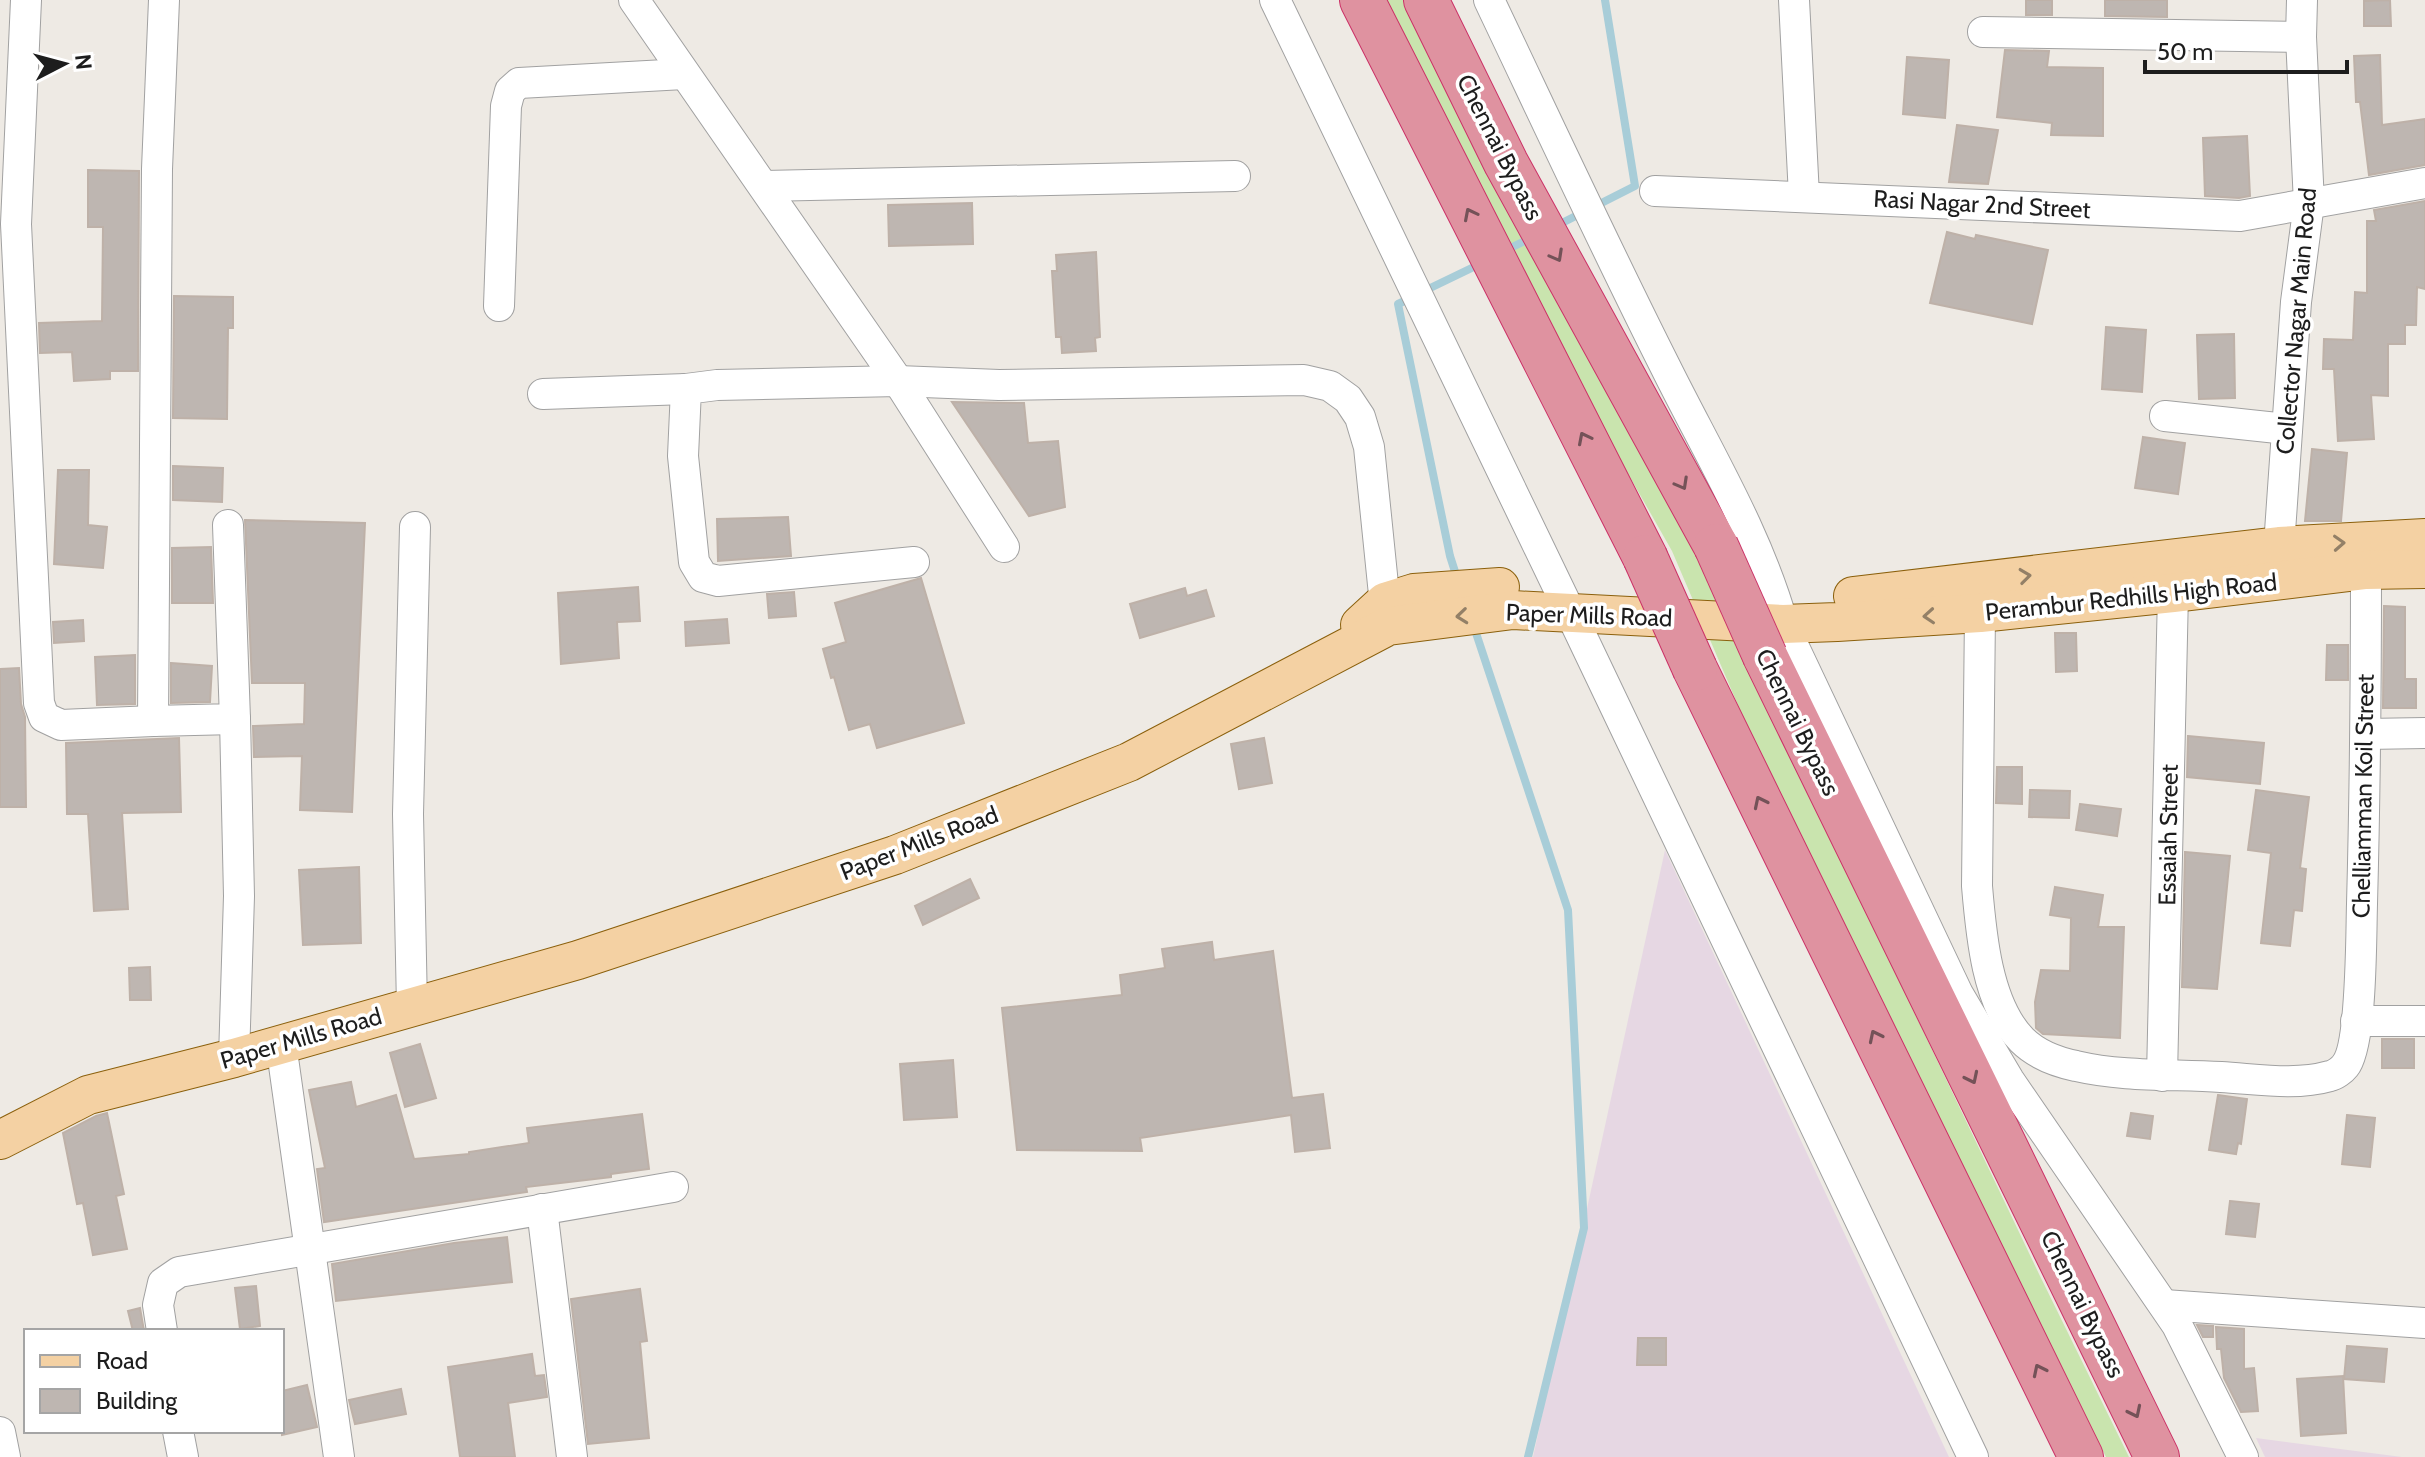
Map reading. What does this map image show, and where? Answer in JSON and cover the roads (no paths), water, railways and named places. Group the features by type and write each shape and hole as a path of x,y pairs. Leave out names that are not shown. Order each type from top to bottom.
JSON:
{"highway":[{"path":"1362,0 1645,557 1695,669 2076,1451"},
{"name":"Chennai Bypass","path":"1426,0 1506,163 1716,546 1775,626 2157,1456"}],"main road":[{"name":"Perambur Redhills High Road","path":"1775,626 1864,596 2281,563 2425,538"},
{"name":"Perambur Redhills High Road","path":"1837,622 1980,613 2173,593 2281,563 2366,570 2425,569"},
{"name":"Paper Mills Road","path":"0,1140 88,1095 234,1058 578,960 895,855 1129,762 1325,657 1400,611 1560,590 1775,626 1837,622"}],"street":[{"path":"26,0 16,224 39,703 44,717 61,725 235,719"},
{"path":"153,721 157,169 164,0"},
{"path":"634,0 898,381 1004,547"},
{"path":"1275,0 1973,1457"},
{"path":"1489,0 1665,367 1748,527 1775,626 1958,994 2009,1080 2177,1325 2243,1457"},
{"path":"1794,0 1804,196"},
{"name":"Collector Nagar Main Road","path":"2281,563 2296,302 2309,203 2302,0"},
{"path":"1983,32 2301,37"},
{"path":"499,306 506,106 510,91 519,83 684,74"},
{"path":"764,186 1235,176"},
{"name":"Rasi Nagar 2nd Street","path":"1655,191 2240,216 2425,183"},
{"path":"543,394 717,385 898,381 999,385 1304,380 1330,386 1348,399 1360,417 1369,447 1400,611"},
{"path":"686,389 683,456 694,562 703,577 718,581 914,562"},
{"path":"2165,416 2287,429"},
{"path":"228,525 239,896 234,1058"},
{"path":"412,1007 408,814 415,527"},
{"name":"Chelliamman Koil Street","path":"1980,613 1977,886 1981,931 1999,1007 2022,1041 2048,1058 2079,1067 2162,1076 2285,1081 2333,1076 2346,1065 2351,1053 2360,988 2366,570"},
{"name":"Essaiah Street","path":"2162,1076 2173,593"},
{"path":"2366,734 2425,733"},
{"path":"2356,1021 2425,1021"},
{"path":"281,1044 339,1457"},
{"path":"162,1329 158,1305 163,1283 179,1272 673,1187"},
{"path":"542,1209 572,1457"},
{"path":"2164,1305 2425,1323"},
{"path":"0,1432 5,1457"},
{"path":"178,1433 183,1457"}],"waterway":[{"path":"1556,226 1635,186 1605,0"},
{"path":"1502,252 1533,237"},
{"path":"1424,291 1480,264"},
{"path":"1411,298 1398,304 1450,556 1458,581"},
{"path":"1473,624 1568,910 1584,1228 1528,1457"}]}
